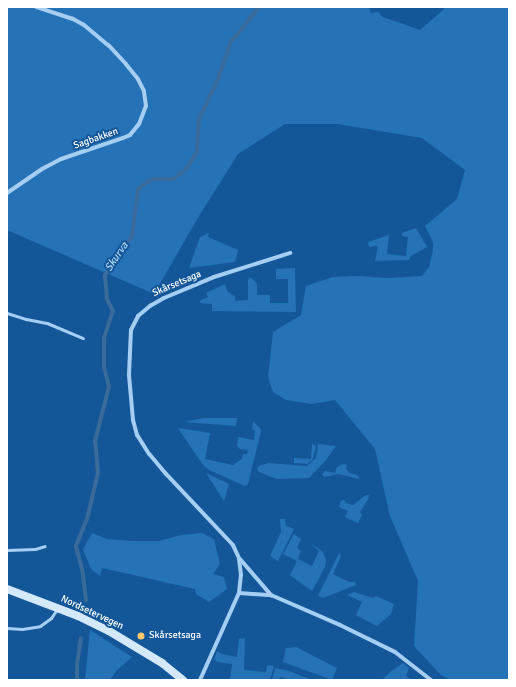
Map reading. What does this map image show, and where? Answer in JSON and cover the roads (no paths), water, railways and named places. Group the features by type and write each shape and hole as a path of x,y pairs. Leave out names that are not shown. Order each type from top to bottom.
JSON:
{"main road":[{"name":"Nordsetervegen","path":"7,589 58,608 92,623 130,643 172,670 183,680"}],"street":[{"name":"Sagbakken","path":"7,193 42,169 62,159 123,138 130,134 139,124 146,106 144,91 138,79 109,46 84,25 73,19 36,7"},
{"name":"Skårsetsaga","path":"271,595 240,558 233,545 149,454 137,435 133,420 129,375 131,330 138,316 150,306 164,298 214,277 290,253"},
{"path":"200,680 239,593 241,575 240,558"},
{"name":"Skårsetsaga","path":"239,593 271,595 395,652 431,680"}],"lane":[{"path":"7,313 26,319 47,323 83,338"},
{"path":"7,550 35,549 45,546"},
{"path":"7,628 22,629 40,626 51,618 58,608"}],"waterway":[{"name":"Skurva","path":"86,600 82,569 76,546 87,519 98,473 95,441 109,387 104,367 104,338 113,311 107,299 105,275 132,236 138,189 152,179 174,179 187,168 197,152 199,119 218,79 231,42 259,7"},
{"name":"Skurva","path":"77,680 77,665 81,638"}],"place":[{"name":"Skårsetsaga","path":"141,636"}]}
